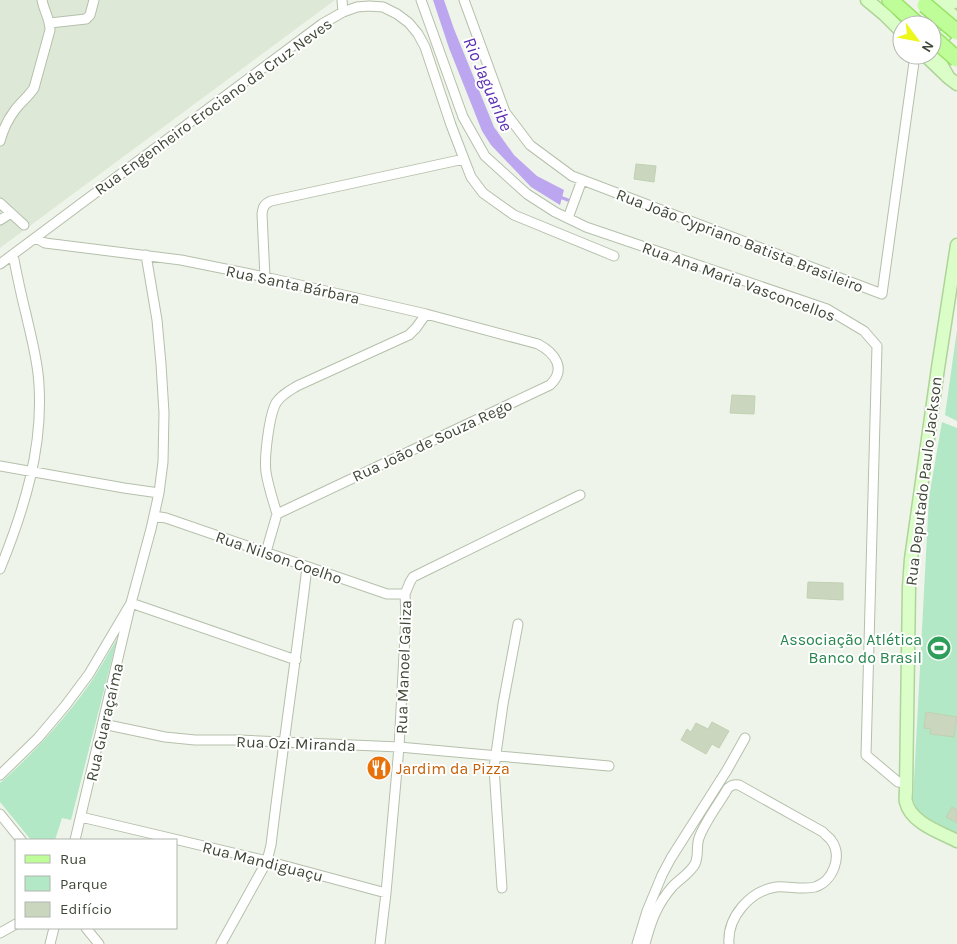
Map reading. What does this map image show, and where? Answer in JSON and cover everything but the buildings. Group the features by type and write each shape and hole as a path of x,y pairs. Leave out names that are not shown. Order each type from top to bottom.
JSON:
{"main road":[{"path":"867,0 892,22"},
{"path":"890,0 907,15"},
{"path":"929,1 950,4 957,0"},
{"path":"929,1 957,19"},
{"path":"929,1 957,32"},
{"path":"953,81 941,64 938,49 944,36 957,24"},
{"path":"942,46 957,59"},
{"path":"935,65 953,81"},
{"name":"Rua Deputado Paulo Jackson","path":"957,245 911,558 902,783 906,802 916,818 923,824 957,841"}],"street":[{"path":"1,135 15,110 34,88 50,30 50,23 42,0"},
{"path":"50,23 86,19 90,15 94,0"},
{"path":"342,0 343,12"},
{"name":"Rua Ana Maria Vasconcellos","path":"421,0 462,117 485,156 526,194 555,212 586,227 827,309 864,331 877,346 866,755 902,783"},
{"name":"Rua João Cypriano Batista Brasileiro","path":"464,0 505,112 530,145 572,176 882,294 914,65"},
{"name":"Rua Engenheiro Erociano da Cruz Neves","path":"0,264 322,24 343,12 357,7 369,6 383,8 397,14 409,22 418,34 425,47 471,177 483,193 514,215 614,256"},
{"path":"425,47 436,42"},
{"path":"450,122 462,117"},
{"path":"265,277 262,208 266,203 464,159"},
{"path":"568,217 582,181"},
{"path":"0,203 24,225"},
{"path":"0,220 11,213"},
{"name":"Rua Santa Bárbara","path":"36,238 45,243 181,260 265,277 426,314 538,344 547,349"},
{"path":"0,569 16,528 33,472 37,442 39,385 35,354 13,255"},
{"path":"0,775 38,738 65,706 89,674 131,603 154,516 163,462 164,414 161,364 157,320 146,255"},
{"path":"266,552 277,514 266,474 265,463 271,417 276,404 283,395 297,386 409,335 426,314"},
{"name":"Rua João de Souza Rego","path":"277,514 550,385 555,380 558,365 554,356 547,349"},
{"path":"0,466 131,489 159,492"},
{"name":"Rua Manoel Galiza","path":"380,944 399,747 406,617 405,594 410,582 413,577 580,495"},
{"name":"Rua Nilson Coelho","path":"154,516 166,518 387,594 405,594"},
{"path":"221,944 267,861 271,845 296,660 306,566"},
{"path":"131,603 296,660"},
{"name":"Rua Guaraçaíma","path":"75,839 131,603"},
{"path":"502,888 494,780 496,755 518,624"},
{"name":"Rua Ozi Miranda","path":"103,724 165,737 195,740 399,747 609,766"},
{"path":"637,944 646,911 662,875 745,738"},
{"path":"645,944 657,908 667,893 696,863 697,841 701,832 728,788 735,784 823,832 831,839 836,848 837,858 831,875 816,886 776,888 763,891 750,898 739,910 732,925 729,944"},
{"path":"0,814 20,839"},
{"name":"Rua Mandiguaçu","path":"81,817 174,839"},
{"name":"Rua Mandiguaçu","path":"178,840 267,861 386,893"},
{"path":"0,933 15,925"},
{"path":"50,944 54,929"},
{"path":"87,929 99,944"}],"shaded area":[{"path":"0,0 335,0 0,248"},
{"path":"433,0 444,0 494,127 514,155 537,176 564,190 560,205 531,187 491,145 482,131 449,48"}],"green space":[{"path":"957,330 957,421 945,415"},
{"name":"Associação Atlética Banco do Brasil","path":"942,422 957,428 957,833 920,815 913,800 929,497"},
{"path":"117,639 71,820 62,818 55,839 30,839 0,802 0,783 35,750 67,714"}],"waterway":[{"name":"Rio Jaguaribe","path":"560,197 573,202"}],"place":[{"name":"Associação Atlética Banco do Brasil","path":"939,648"},
{"name":"Jardim da Pizza","path":"379,768"}]}
